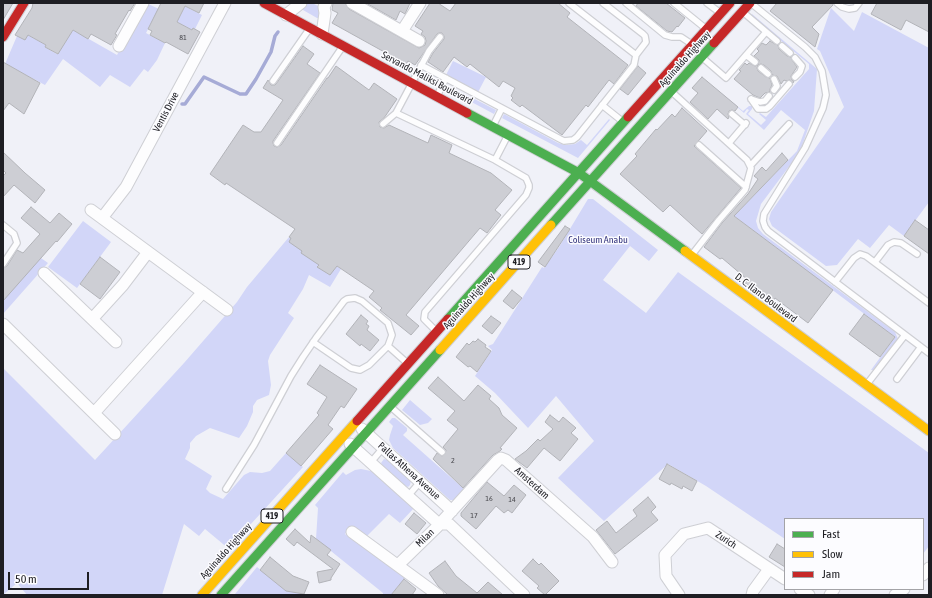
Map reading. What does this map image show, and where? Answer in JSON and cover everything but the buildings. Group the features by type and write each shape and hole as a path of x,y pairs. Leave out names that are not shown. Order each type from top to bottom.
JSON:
{"main road":[{"path":"3,37 24,3"},
{"name":"Aguinaldo Highway","path":"202,595 730,3"},
{"name":"Aguinaldo Highway","path":"221,595 750,3"},
{"name":"Servando Maliksi Boulevard","path":"271,5 286,15 579,173 590,182"},
{"name":"D. C. Ilano Boulevard","path":"590,182 929,431"}],"street":[{"path":"119,46 143,3"},
{"name":"Ventis Drive","path":"102,218 126,187 225,3"},
{"path":"286,15 301,3"},
{"path":"352,3 419,41"},
{"path":"402,31 420,3"},
{"path":"322,34 325,13 324,4"},
{"path":"92,210 227,310"},
{"path":"92,319 123,285 148,252"},
{"path":"44,273 116,342"},
{"path":"94,413 203,292"},
{"path":"3,324 115,434"},
{"name":"Pallas Athena Avenue","path":"355,423 452,511"},
{"name":"Pallas Athena Avenue","path":"342,437 408,496 444,524 524,595"},
{"name":"Amsterdam","path":"452,511 498,460 504,458 593,537 612,562"},
{"path":"444,524 452,511"},
{"name":"Milan","path":"398,565 444,524"},
{"name":"Zurich","path":"679,595 666,576 665,555 684,534 708,528 784,578"},
{"path":"352,532 438,595"},
{"path":"752,595 753,591 769,569"}],"lane":[{"path":"569,3 636,55"},
{"path":"421,65 560,139 569,141 577,137 634,65 636,55 646,42 645,36 603,3"},
{"path":"626,3 665,35 681,37 693,45"},
{"path":"674,3 707,29"},
{"path":"707,3 721,14"},
{"path":"750,3 815,57 822,71 826,95 823,108 805,148 764,214 763,221 765,227 768,231 929,353"},
{"path":"837,3 842,7 849,9 855,8 859,3"},
{"path":"742,12 777,41"},
{"path":"273,81 310,28"},
{"path":"702,57 726,78 766,32"},
{"path":"383,124 396,113 421,65 440,37"},
{"path":"277,143 343,46"},
{"path":"782,46 790,53"},
{"path":"746,55 755,62"},
{"path":"795,58 802,66 800,72 795,77"},
{"path":"761,68 768,74"},
{"path":"436,96 446,78"},
{"path":"774,79 777,86 774,90"},
{"path":"769,96 765,101 760,102 751,99 754,106 766,109 789,84"},
{"path":"671,92 729,143 747,160 750,166"},
{"path":"602,105 624,123"},
{"path":"492,126 502,108"},
{"path":"396,113 495,160 526,178 530,185 528,192 425,312 425,322 448,342"},
{"path":"729,143 746,124 732,114"},
{"path":"691,256 745,190 750,166 788,124"},
{"path":"495,160 508,135"},
{"path":"699,145 746,187"},
{"path":"3,225 14,234 17,243 3,264"},
{"path":"875,262 888,246 894,242 901,243 917,254"},
{"path":"835,282 854,258 860,254 875,262 929,303"},
{"path":"226,489 254,445 290,376 313,342 341,304 348,299 355,298 362,301 388,323 392,335 388,346 367,367 356,370 313,342"},
{"path":"866,386 905,335"},
{"path":"388,346 408,363"},
{"path":"897,379 921,347"},
{"path":"390,406 442,452"},
{"path":"371,462 383,448"},
{"path":"408,496 420,482"}],"green space":[{"path":"146,3 159,9 146,33 165,43 157,60 148,72 144,69 130,87 110,75 100,87 63,59 45,85 5,64 17,36 28,35 46,45 45,47 57,54 73,30 117,55"},
{"path":"308,3 318,6 320,9 319,18 303,10 302,8"},
{"path":"185,6 202,15 195,29 193,28 192,30 177,22"},
{"path":"831,8 854,31 862,12 929,48 929,202 904,236 889,225 870,248 858,239 837,265 826,266 772,226 769,219 771,212 844,107 820,51 817,49"},
{"path":"752,14 817,69 814,111 800,152 761,204 756,221 758,228 763,234 895,332 898,339 875,370 871,370 895,337 734,216 797,151 805,130 781,110 764,130 746,114 749,110 747,109 744,113 713,86 743,111 749,106 752,106 752,109 748,114 761,125 766,120 759,114 760,113 766,117 809,69 809,64 752,17"},
{"path":"453,61 486,77 476,96 444,79"},
{"path":"451,87 496,110 494,114 449,90"},
{"path":"504,114 558,143 566,145 575,144 581,140 587,145 609,119 610,120 578,158 502,118"},
{"name":"Coliseum Anabu","path":"588,199 593,199 658,250 649,261 630,246 603,280 646,313 678,272 929,453 929,546 924,553 924,518 784,518 784,538 706,486 668,464 604,521 558,478 594,441 556,396 528,428 495,393 475,376 492,350 488,346 493,344 542,267 544,268 559,247"},
{"path":"83,221 111,242 77,288 48,267"},
{"path":"289,237 302,243 341,269 330,287 309,275 303,289 288,313 294,318 270,355 268,361 271,385 269,395 257,400 253,406 253,412 247,426 239,438 210,428 196,436 190,443 190,448 185,459 212,476 206,489 210,493 223,499 244,475 250,472 262,473 270,471 286,453 303,467 240,536 238,535 236,538 237,540 229,549 205,529 199,536 184,524 162,595 27,595 17,583 3,595 3,368 95,460 184,363 237,302 247,287"},
{"path":"41,258 48,263 3,314 3,294"},
{"path":"410,400 432,419 428,423 420,425 402,410"},
{"path":"392,418 395,418 407,428 407,431 403,435 464,489 454,500 450,500 393,448 389,440 393,426 389,422"},
{"path":"384,459 388,460 411,481 408,487 383,466 381,463"},
{"path":"361,469 371,471 376,474 414,508 400,523 389,514 366,537 351,526 345,534 405,578 391,595 383,595 383,593 316,539 318,508 315,505 343,472 346,475 355,470"},
{"path":"257,567 285,590 309,595 236,595 235,594"}],"waterway":[{"path":"182,104 185,104 204,77 240,94 246,94 271,52 275,36 278,32"}],"traffic: fast":[{"path":"551,225 714,43"},
{"path":"467,113 579,173 685,251"},
{"path":"448,319 628,117"},
{"path":"221,595 440,350"}],"traffic: slow":[{"path":"440,350 551,225"},
{"path":"685,251 929,431"},
{"path":"202,595 357,421"}],"traffic: jam":[{"path":"3,37 24,3"},
{"path":"264,3 467,113"},
{"path":"628,117 730,3"},
{"path":"714,43 750,3"},
{"path":"357,421 448,319"}]}
